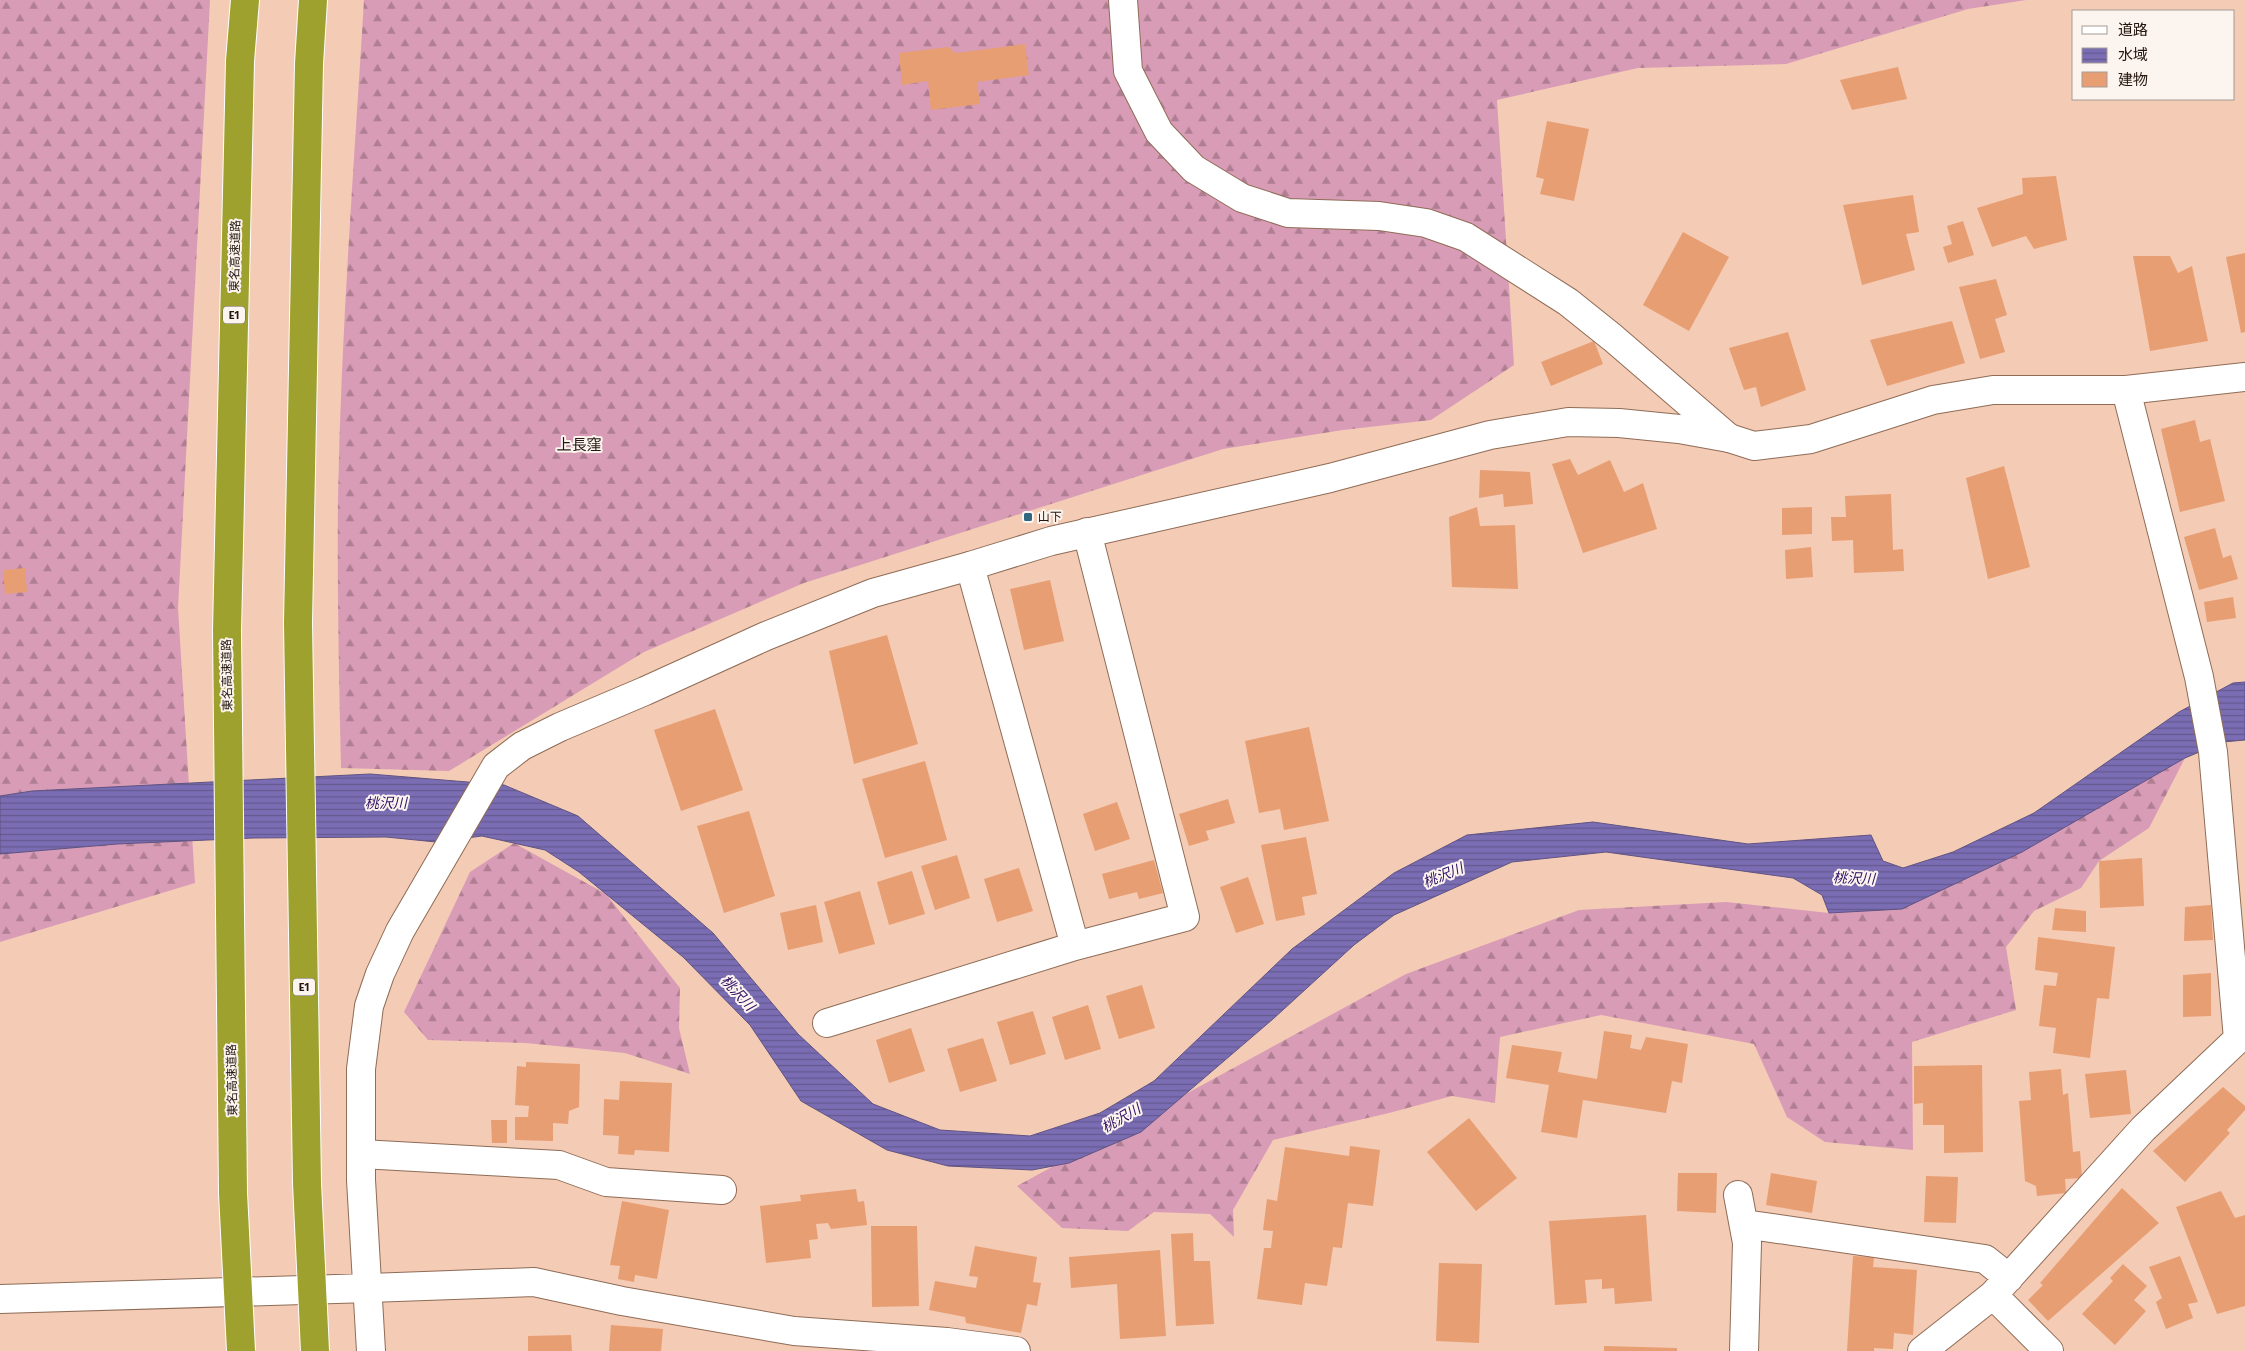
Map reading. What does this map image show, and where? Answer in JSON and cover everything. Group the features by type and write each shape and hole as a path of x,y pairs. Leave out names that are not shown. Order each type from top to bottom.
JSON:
{"highway":[{"name":"東名高速道路","path":"241,1351 233,1193 227,631 240,61 245,0"},
{"name":"E1","path":"313,0 308,64 298,622 307,1183 315,1351"}],"street":[{"path":"1123,0 1128,71 1159,132 1194,169 1242,198 1288,213 1379,216 1426,223 1466,237 1568,302 1729,438"},
{"path":"371,1351 361,1154 361,1069 369,1006 380,974 400,931 496,766 522,746 560,727 645,692 766,636 873,593 1051,541 1330,478 1490,435 1568,422 1662,428 1729,438 1754,446 1811,439 1933,400 1993,390 2126,390 2245,377"},
{"path":"1922,1351 2001,1287 2143,1129 2242,1037 2213,752 2199,677 2126,390"},
{"path":"828,1023 1075,946 1185,917 1087,532"},
{"path":"970,566 1075,946"},
{"path":"361,1154 559,1165 606,1182 722,1190"},
{"path":"1738,1195 1747,1243 1744,1351"},
{"path":"1744,1224 1985,1259 2001,1287 2049,1351"},
{"path":"0,1299 534,1282 622,1301 794,1331 947,1342 1016,1351"}],"green space":[{"path":"0,0 210,0 178,608 195,883 0,942"},
{"path":"364,0 2026,0 1968,9 1786,64 1638,68 1497,100 1514,365 1431,420 1343,430 1223,449 804,583 644,652 449,771 341,768 338,498 348,249"},
{"path":"2185,758 2149,828 2099,861 2081,888 2034,911 2006,947 2016,1010 1912,1042 1913,1150 1825,1142 1787,1117 1754,1044 1601,1015 1500,1037 1495,1103 1452,1096 1273,1140 1233,1210 1234,1237 1210,1214 1154,1212 1128,1231 1062,1228 1017,1186 1406,974 1579,910 1726,902 1829,913"},
{"path":"514,843 606,894 680,988 679,1028 690,1074 625,1053 526,1043 428,1040 404,1012 470,872"}],"water":[{"name":"桃沢川","path":"2245,682 2245,740 2223,742 2185,758 2022,852 1902,909 1829,913 1822,895 1793,878 1606,852 1512,862 1394,915 1354,945 1273,1019 1141,1132 1069,1163 1032,1170 948,1166 887,1150 801,1101 750,1025 683,957 579,872 545,850 482,836 436,842 386,837 253,838 117,844 0,854 0,796 32,791 370,774 504,785 578,816 713,933 798,1034 873,1104 940,1130 1030,1136 1100,1113 1154,1081 1292,949 1394,873 1467,835 1593,822 1748,844 1871,835 1883,861 1903,868 1953,852 2034,813 2179,712 2233,683"}],"building":[{"path":"1025,44 1029,75 977,82 980,104 931,110 928,81 902,85 899,53 948,47 956,53"},
{"path":"1898,67 1907,99 1852,110 1840,80"},
{"path":"1547,121 1589,129 1574,201 1540,194 1544,179 1536,177"},
{"path":"2056,176 2067,240 2034,249 2026,236 1992,247 1977,208 2023,194 2022,178"},
{"path":"1913,195 1919,232 1906,234 1915,270 1862,285 1843,205"},
{"path":"1963,221 1974,255 1948,263 1943,247 1952,244 1947,226"},
{"path":"1683,232 1729,257 1689,331 1643,305"},
{"path":"2245,253 2245,332 2241,333 2226,257"},
{"path":"2133,256 2170,256 2178,273 2192,266 2208,341 2150,351"},
{"path":"1996,279 2007,315 1995,319 2005,352 1980,359 1959,287"},
{"path":"1952,321 1965,363 1887,386 1870,340"},
{"path":"1788,332 1806,390 1761,407 1756,387 1744,390 1729,348"},
{"path":"1594,341 1603,364 1551,386 1541,362"},
{"path":"2195,420 2200,442 2210,439 2225,501 2180,512 2161,429"},
{"path":"1570,459 1578,475 1610,460 1624,492 1643,483 1657,529 1583,553 1552,464"},
{"path":"2004,466 2030,567 1988,579 1966,478"},
{"path":"1480,470 1530,472 1533,504 1504,507 1503,494 1479,498"},
{"path":"1891,494 1893,550 1903,549 1904,571 1854,573 1853,540 1832,541 1831,517 1846,517 1845,496"},
{"path":"1477,507 1480,526 1515,525 1518,589 1452,587 1449,517"},
{"path":"1812,507 1812,534 1782,535 1782,508"},
{"path":"2215,528 2223,558 2231,555 2238,579 2199,590 2184,537"},
{"path":"1811,547 1813,577 1786,579 1785,550"},
{"path":"25,568 27,592 5,594 3,570"},
{"path":"1050,580 1064,641 1024,650 1010,589"},
{"path":"2233,597 2236,618 2207,622 2204,602"},
{"path":"887,635 918,744 854,764 829,651"},
{"path":"715,709 743,790 681,811 654,730"},
{"path":"1309,727 1329,821 1284,830 1280,809 1259,813 1245,741"},
{"path":"925,761 947,840 885,858 862,779"},
{"path":"1228,799 1235,823 1206,831 1209,840 1189,846 1179,814"},
{"path":"1117,802 1130,839 1095,851 1083,814"},
{"path":"749,811 775,896 724,913 697,826"},
{"path":"1306,837 1317,894 1302,897 1305,915 1276,921 1261,845"},
{"path":"957,855 970,898 935,910 921,866"},
{"path":"2142,858 2144,906 2100,908 2099,861"},
{"path":"1154,860 1163,893 1139,899 1137,892 1109,899 1102,874"},
{"path":"1019,868 1033,911 997,922 984,879"},
{"path":"912,871 925,914 889,925 877,882"},
{"path":"1248,877 1264,924 1236,933 1220,887"},
{"path":"860,891 875,944 839,954 824,902"},
{"path":"816,905 823,942 788,950 780,913"},
{"path":"2211,905 2213,940 2184,941 2185,907"},
{"path":"2055,908 2086,911 2086,932 2052,930"},
{"path":"2038,937 2115,947 2109,999 2097,998 2090,1058 2053,1053 2056,1028 2039,1026 2044,985 2056,986 2058,973 2035,970"},
{"path":"2211,973 2211,1016 2183,1017 2183,975"},
{"path":"1142,985 1155,1028 1119,1039 1106,996"},
{"path":"1088,1005 1101,1049 1065,1060 1052,1017"},
{"path":"1033,1011 1046,1054 1010,1065 997,1022"},
{"path":"911,1028 925,1071 889,1083 876,1040"},
{"path":"1604,1031 1632,1035 1630,1048 1641,1050 1646,1037 1688,1044 1682,1083 1672,1081 1666,1113 1583,1100 1577,1138 1541,1132 1549,1085 1506,1078 1512,1045 1562,1052 1558,1072 1597,1079"},
{"path":"983,1038 997,1081 960,1092 947,1049"},
{"path":"526,1062 580,1064 579,1107 569,1111 568,1124 553,1123 553,1141 515,1140 515,1117 528,1117 529,1106 515,1105 517,1066 526,1067"},
{"path":"1982,1065 1983,1152 1944,1153 1944,1125 1923,1125 1923,1103 1914,1104 1914,1066"},
{"path":"2061,1069 2063,1095 2068,1093 2073,1152 2080,1151 2082,1178 2065,1179 2066,1193 2037,1196 2036,1186 2025,1181 2019,1101 2031,1100 2029,1072"},
{"path":"2126,1070 2131,1114 2090,1118 2085,1074"},
{"path":"620,1081 672,1083 669,1152 635,1150 634,1155 618,1154 619,1136 603,1135 604,1099 619,1100"},
{"path":"2223,1087 2245,1106 2245,1110 2227,1130 2230,1133 2185,1182 2153,1151"},
{"path":"1469,1118 1517,1178 1476,1211 1427,1152"},
{"path":"491,1120 507,1120 507,1143 492,1143"},
{"path":"1350,1146 1380,1150 1373,1206 1348,1203 1342,1248 1333,1247 1327,1286 1305,1283 1302,1305 1257,1299 1264,1248 1271,1248 1273,1231 1263,1230 1267,1199 1277,1201 1285,1147 1349,1156"},
{"path":"1678,1173 1717,1173 1716,1213 1677,1211"},
{"path":"1771,1173 1817,1181 1812,1213 1766,1205"},
{"path":"1926,1176 1958,1177 1956,1223 1924,1222"},
{"path":"2122,1188 2159,1223 2048,1321 2028,1300 2043,1285 2040,1283"},
{"path":"856,1189 858,1202 864,1201 867,1225 831,1229 828,1223 816,1224 818,1239 809,1240 811,1258 766,1263 760,1206 801,1201 800,1195"},
{"path":"2221,1191 2235,1218 2245,1215 2245,1306 2217,1314 2176,1207"},
{"path":"622,1201 669,1210 657,1279 635,1275 634,1282 618,1279 620,1266 610,1265"},
{"path":"1646,1215 1652,1301 1615,1304 1614,1288 1602,1289 1602,1279 1585,1280 1587,1303 1555,1305 1549,1221"},
{"path":"871,1226 917,1226 919,1306 872,1307"},
{"path":"1193,1233 1194,1261 1210,1261 1214,1324 1176,1326 1171,1234"},
{"path":"975,1246 1037,1257 1033,1282 1041,1283 1037,1306 1027,1304 1021,1333 966,1323 965,1317 929,1310 935,1281 976,1288 978,1277 969,1276"},
{"path":"1160,1250 1166,1336 1120,1339 1117,1284 1071,1288 1069,1257"},
{"path":"1853,1256 1874,1257 1873,1267 1917,1270 1913,1335 1894,1333 1893,1349 1874,1348 1874,1351 1847,1351"},
{"path":"2180,1256 2198,1302 2188,1304 2193,1318 2166,1329 2156,1302 2162,1298 2149,1267"},
{"path":"1439,1263 1482,1264 1479,1343 1436,1341"},
{"path":"2123,1264 2147,1286 2134,1300 2146,1311 2115,1345 2082,1314 2113,1281 2110,1278"},
{"path":"611,1325 663,1329 661,1351 609,1351"},
{"path":"571,1335 572,1351 528,1351 528,1336"},
{"path":"1604,1346 1677,1348 1677,1351 1604,1351"}],"place":[{"name":"山下","path":"1028,517"}],"district":[{"name":"上長窪","path":"579,445"}]}
